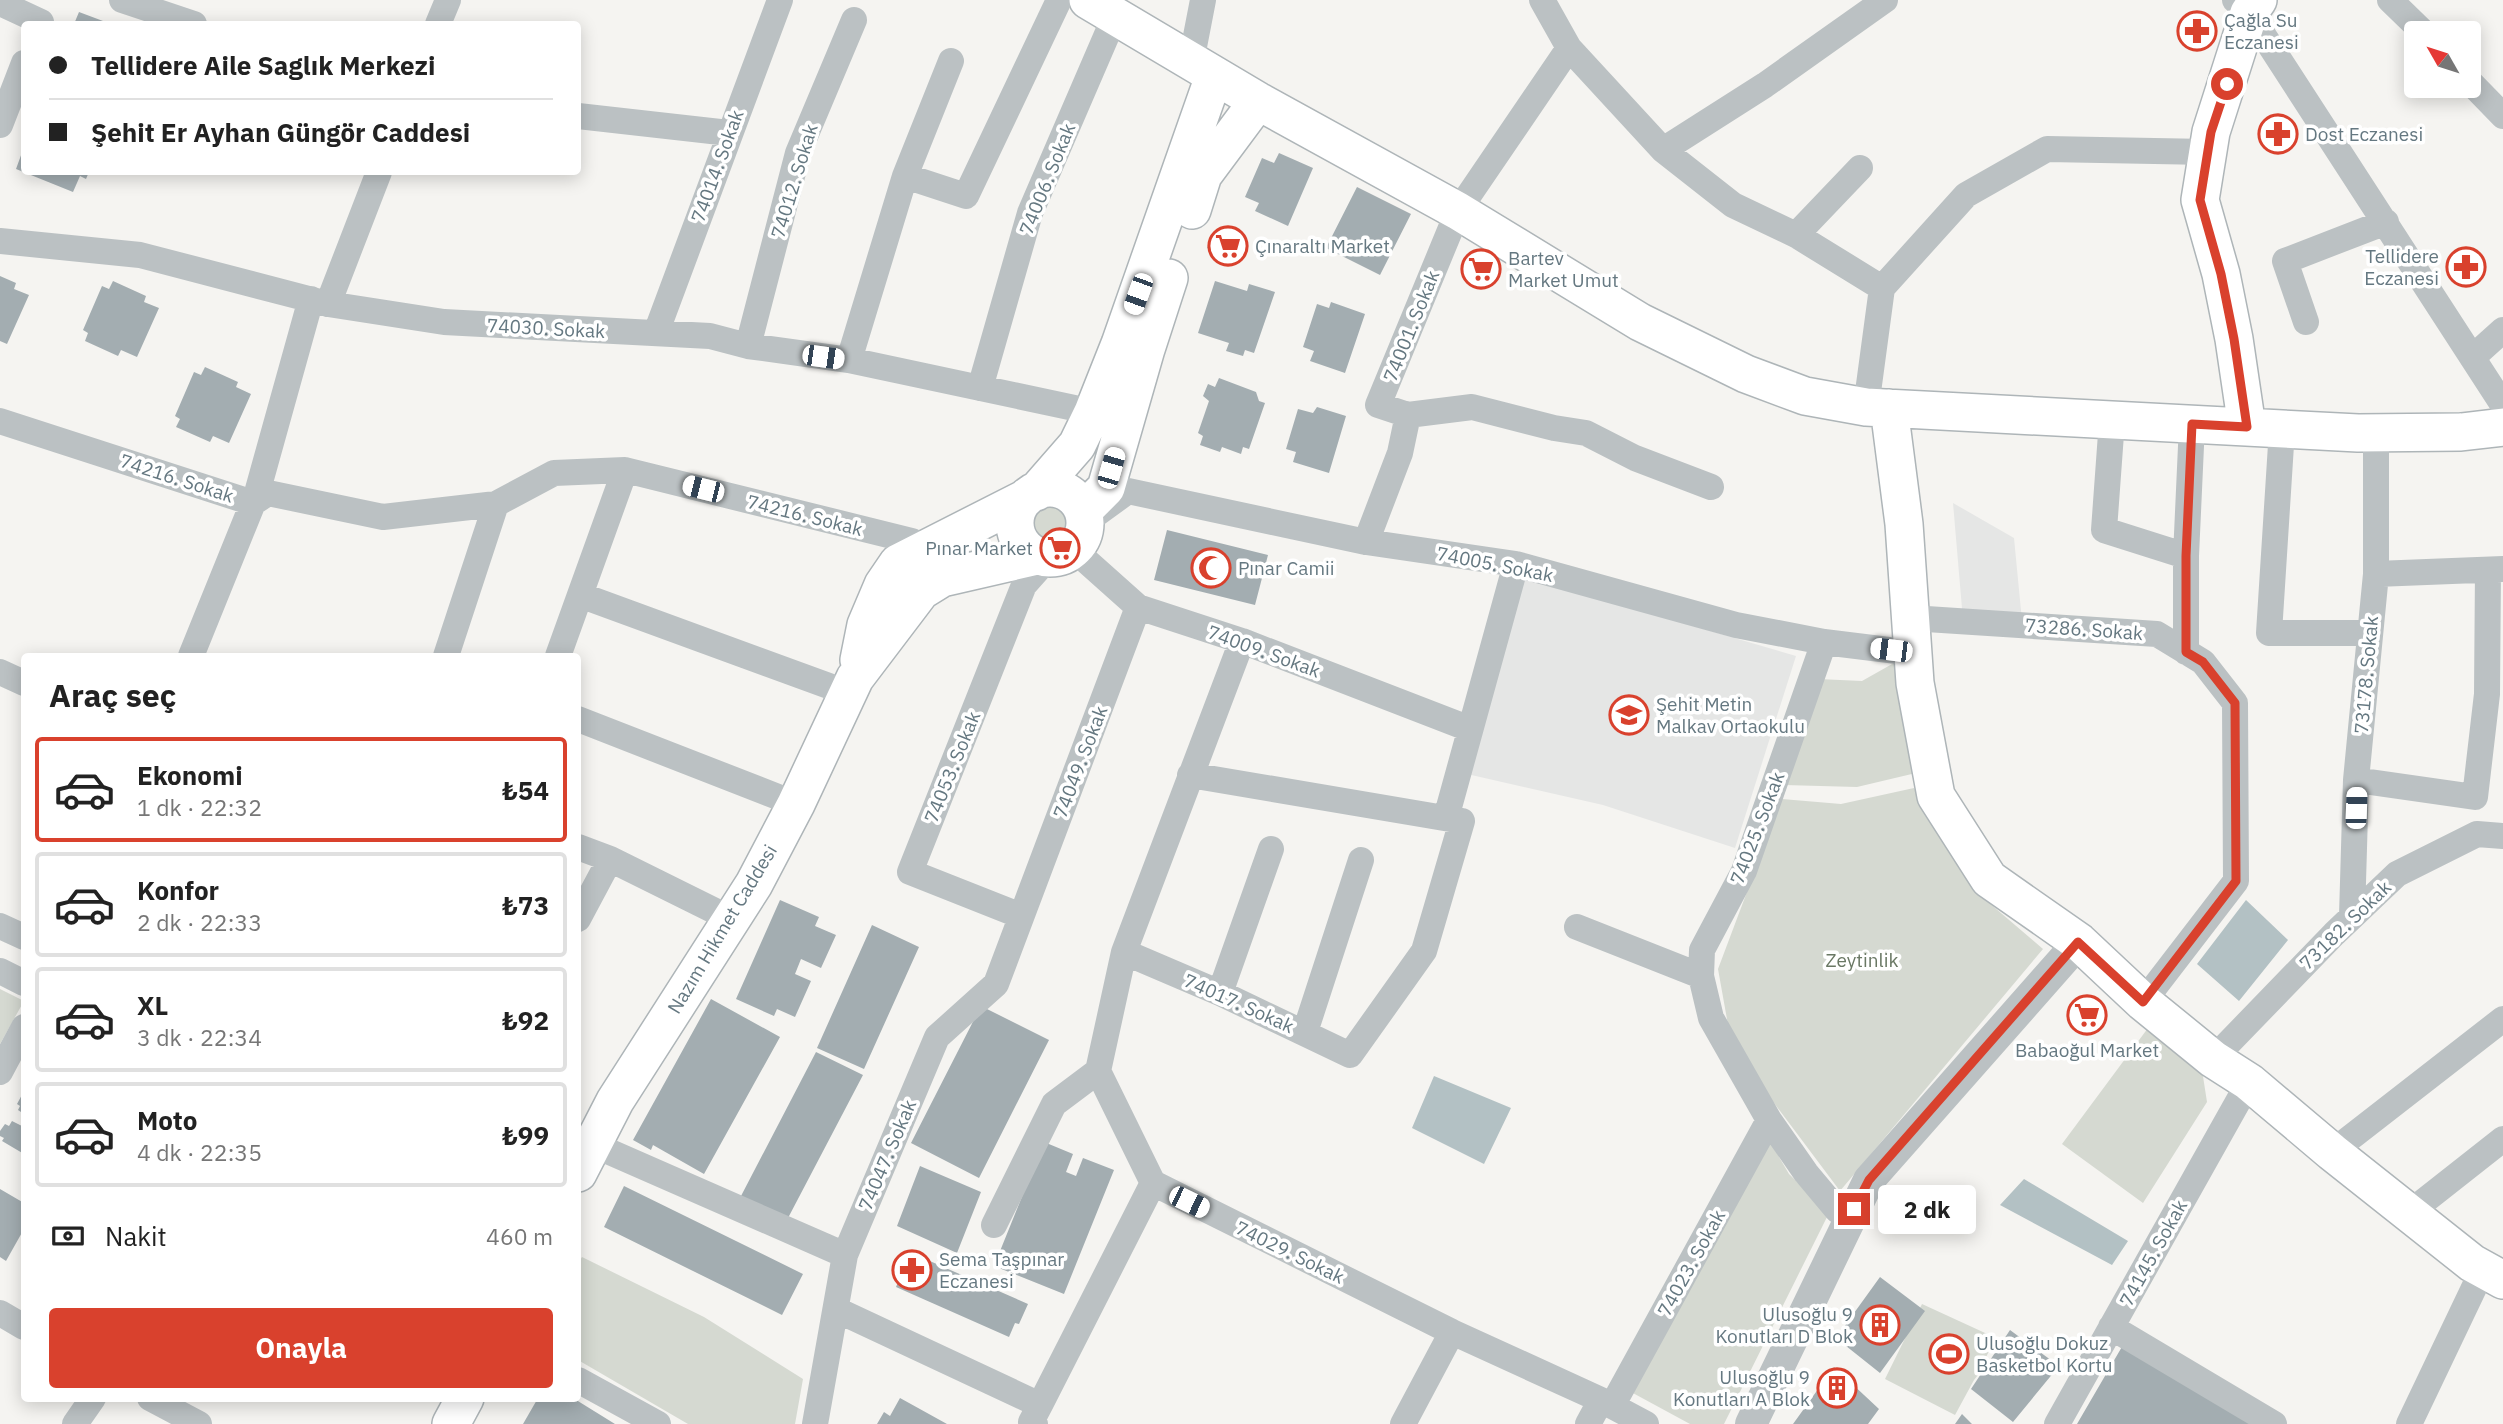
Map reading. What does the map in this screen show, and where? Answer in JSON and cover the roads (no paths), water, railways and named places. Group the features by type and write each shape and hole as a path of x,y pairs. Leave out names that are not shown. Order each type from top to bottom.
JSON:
{"main road":[{"path":"2247,4 2211,132 2200,200 2221,274 2234,339 2264,428"},
{"path":"1111,7 1203,69 1458,211 1640,322 1746,374 1805,396 1877,407 2376,433 2461,432 2503,427"},
{"name":"Nazım Hikmet Caddesi","path":"582,1152 754,884 796,804 851,685 866,625 883,585 898,563 1031,495 1077,445 1120,344 1203,69"},
{"path":"1065,539 1077,501 1058,489 1031,495 1016,518 1016,530 1020,540 1065,539 1106,488 1146,349 1203,175 1258,101"},
{"path":"1877,407 1904,524 1915,683 1937,796 1989,879 2078,942 2143,1002 2213,1059 2249,1082 2409,1213 2493,1275"},
{"name":"Nazım Hikmet Caddesi","path":"851,685 921,591 942,578 1065,539"},
{"path":"451,1424 463,1402"}],"street":[{"path":"122,0 185,21"},
{"path":"439,21 449,0"},
{"name":"74014. Sokak","path":"656,333 780,0"},
{"path":"905,176 966,196 1059,0"},
{"path":"1203,0 1203,69"},
{"path":"1542,0 1569,48 1663,150 1733,205 1796,235 1882,288"},
{"path":"1663,150 1765,85 1885,0"},
{"path":"0,3 44,16"},
{"path":"2247,4 2503,405"},
{"name":"74006. Sokak","path":"980,388 1030,213 1111,7"},
{"name":"74012. Sokak","path":"748,346 798,153 854,20"},
{"path":"1458,211 1569,48"},
{"path":"849,360 905,176 951,61"},
{"path":"0,125 21,71"},
{"path":"2482,94 2503,116"},
{"path":"581,116 729,133"},
{"path":"1877,407 1882,288 1966,195 2047,149 2208,152"},
{"path":"1796,235 1860,168"},
{"path":"192,653 253,503 320,302 378,175"},
{"name":"74001. Sokak","path":"1408,415 1378,405 1458,211"},
{"path":"2306,322 2285,261 2386,222"},
{"name":"74030. Sokak","path":"0,241 140,255 320,302 444,322 710,336 748,346 849,360 1093,412"},
{"path":"2473,357 2503,330"},
{"path":"1366,542 1400,453 1408,415 1472,407 1554,428 1586,433 1635,458 1712,487"},
{"path":"2112,420 2104,530 2186,556"},
{"name":"74216. Sokak","path":"0,421 253,503 268,493 383,517 496,505 554,473 625,470 912,541 919,552"},
{"path":"2186,652 2186,556 2192,424"},
{"path":"2264,428 2269,633 2370,633"},
{"name":"73178. Sokak","path":"2352,916 2356,780 2376,574 2376,433"},
{"path":"559,653 625,470"},
{"name":"74005. Sokak","path":"1065,539 1128,491 1366,542 1516,564 1736,625 1824,642 1912,635"},
{"path":"447,653 496,505"},
{"name":"74009. Sokak","path":"1065,539 1138,607 1242,641 1470,729"},
{"name":"74053. Sokak","path":"1021,916 910,872 1024,585 1065,539"},
{"path":"1305,1032 1350,1055 1424,951 1454,820 1470,729 1516,564"},
{"path":"2356,780 2475,797 2495,693 2495,570 2376,574"},
{"path":"580,595 851,685"},
{"name":"74049. Sokak","path":"1021,916 1138,607"},
{"name":"73286. Sokak","path":"1912,635 2157,634 2203,662 2235,703 2236,881 2143,1002"},
{"path":"837,1310 1035,1417 1153,1183 1098,1071 1124,952 1242,641"},
{"name":"74025. Sokak","path":"1824,642 1744,871 1702,950 1701,976 1711,1017 1769,1120 1806,1173 1837,1210 1850,1219"},
{"path":"0,672 21,682"},
{"path":"581,720 796,804"},
{"path":"1190,775 1454,820"},
{"name":"73182. Sokak","path":"2213,1059 2352,916 2397,874 2477,834 2503,836"},
{"path":"581,848 610,859 731,919"},
{"path":"1220,993 1271,849"},
{"path":"581,913 610,859"},
{"name":"74017. Sokak","path":"1124,952 1305,1032 1361,860"},
{"name":"74047. Sokak","path":"815,1424 845,1255 937,1037 996,984 1021,916"},
{"path":"0,926 21,936"},
{"path":"1577,927 1701,976"},
{"path":"1751,1424 1869,1180 2078,942"},
{"path":"0,971 21,982"},
{"path":"2332,1152 2503,1018"},
{"path":"0,1072 21,1033"},
{"path":"994,1225 1054,1104 1098,1071"},
{"name":"74145. Sokak","path":"2057,1424 2249,1082"},
{"name":"74023. Sokak","path":"1588,1424 1606,1403 1769,1120"},
{"path":"2409,1213 2503,1139"},
{"path":"582,1152 845,1255"},
{"name":"74029. Sokak","path":"1153,1183 1452,1332 1646,1424"},
{"path":"2409,1424 2493,1275"},
{"path":"0,1313 21,1326"},
{"path":"2110,1327 2274,1424"},
{"path":"1403,1424 1452,1332"},
{"path":"581,1382 658,1424"},
{"path":"75,1424 90,1402"},
{"path":"177,1404 199,1424"}],"place":[{"name":"Çağla Su Eczanesi","path":"2197,31"},
{"name":"Dost Eczanesi","path":"2278,134"},
{"name":"Çınaraltı Market","path":"1228,246"},
{"name":"Tellidere Eczanesi","path":"2466,267"},
{"name":"Bartev Market Umut","path":"1481,269"},
{"name":"Pınar Market","path":"1060,548"},
{"name":"Pınar Camii","path":"1211,568"},
{"name":"Şehit Metin Malkav Ortaokulu","path":"1629,715"},
{"name":"Babaoğul Market","path":"2087,1015"},
{"name":"Sema Taşpınar Eczanesi","path":"912,1270"},
{"name":"Ulusoğlu 9 Konutları D Blok","path":"1880,1325"},
{"name":"Ulusoğlu Dokuz Basketbol Kortu","path":"1949,1354"},
{"name":"Ulusoğlu 9 Konutları A Blok","path":"1837,1388"}],"park label":[{"name":"Zeytinlik","path":"1862,960"}]}
